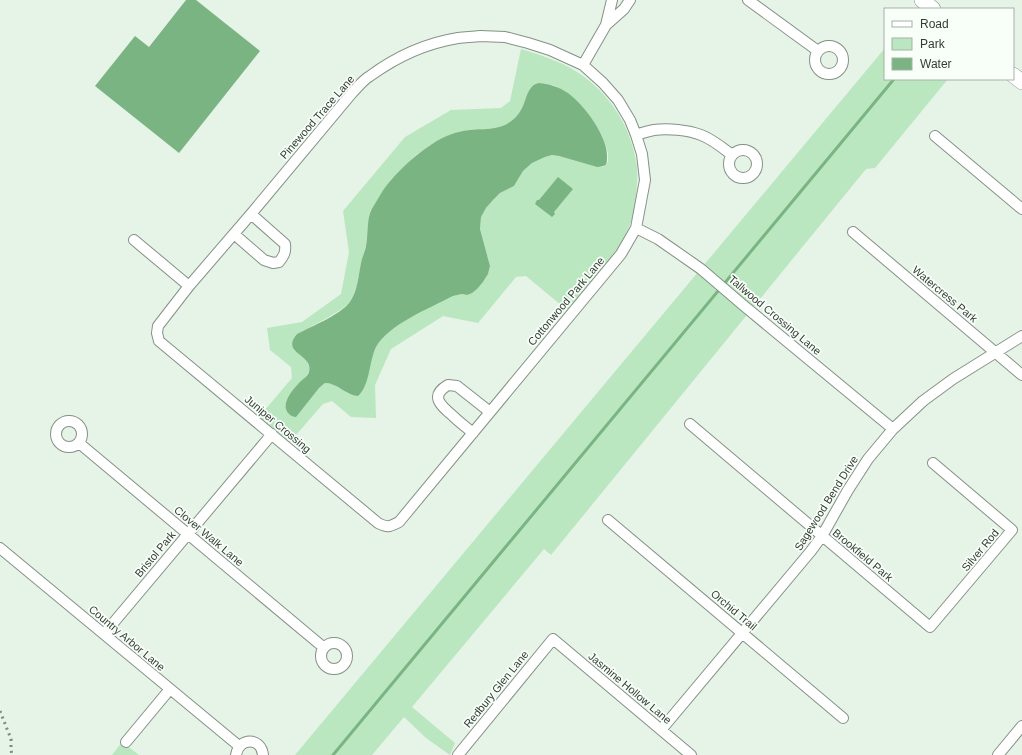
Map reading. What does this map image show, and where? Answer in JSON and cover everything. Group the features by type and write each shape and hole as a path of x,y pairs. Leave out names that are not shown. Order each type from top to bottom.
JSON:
{"main road":[{"path":"922,0 932,8"},
{"path":"1014,76 1022,82"}],"street":[{"path":"583,65 606,25 612,0"},
{"path":"606,25 624,9 630,0"},
{"path":"748,0 818,51"},
{"name":"Pinewood Trace Lane","path":"157,333 158,326 189,286 352,93 369,76 413,51 458,38 480,36 505,37 528,42 583,65"},
{"name":"Cottonwood Park Lane","path":"390,527 399,522 621,254 636,228 645,180 642,154 636,135 630,120 618,100 603,82 583,65"},
{"path":"636,135 655,130 670,129 686,131 701,135 732,155"},
{"path":"935,136 1022,209"},
{"path":"234,234 264,260 273,263 279,262 283,257 285,244 251,214"},
{"name":"Tallwood Crossing Lane","path":"636,228 658,239 702,269 743,305 893,429"},
{"name":"Watercress Park","path":"853,232 1022,375"},
{"path":"134,240 189,286"},
{"name":"Juniper Crossing","path":"157,333 160,341 378,523 390,527"},
{"name":"Sagewood Bend Drive","path":"662,730 811,551 822,536 864,465 893,429 922,401 953,379 1022,336"},
{"path":"473,433 438,402 438,394 442,388 448,385 457,386 490,412"},
{"name":"Brookfield Park","path":"690,424 930,627"},
{"name":"Bristol Park","path":"104,634 272,434"},
{"name":"Clover Walk Lane","path":"79,443 323,647"},
{"name":"Silver Rod","path":"930,627 1012,530 934,463"},
{"name":"Orchid Trail","path":"608,520 843,718"},
{"name":"Country Arbor Lane","path":"0,548 170,689 237,751 243,743 252,742 260,747 263,751 263,755"},
{"name":"Jasmine Hollow Lane","path":"553,639 692,755"},
{"name":"Redbury Glen Lane","path":"458,755 553,639"},
{"path":"126,742 170,689"},
{"path":"998,755 1022,726"}],"green space":[{"path":"521,49 550,59 577,72 600,90 618,113 625,125 630,139 637,167 637,178 633,215 617,250 597,277 567,310 526,276 516,277 478,323 443,316 391,349 375,385 376,418 351,417 332,401 323,404 289,443 259,417 292,378 291,367 270,350 267,328 302,322 341,294 349,252 343,211 405,137 451,110 501,108 510,101","holes":["553,85 568,93 596,125 602,135 608,153 608,162 603,167 597,167 552,155 532,163 523,171 514,186 500,193 493,200 481,217 480,229 490,266 488,274 483,282 467,295 462,294 453,296 410,318 388,333 375,349 363,390 349,394 333,384 325,383 293,417 287,411 286,405 288,399 308,374 310,369 297,334 340,310 348,304 353,296 366,245 370,211 376,204 382,192 396,175 416,155 433,143 463,131 496,128 512,122 518,116 523,107 530,88"]},
{"path":"884,49 884,80 947,80 875,168 866,169 551,555 544,549 412,707 455,743 450,755 426,738 404,717 372,755 295,755"},
{"path":"122,742 139,755 112,755"}],"water":[{"path":"186,0 196,0 260,51 179,153 95,86 135,36 149,47"},
{"path":"539,83 554,86 565,91 588,113 604,140 607,157 607,162 605,165 597,167 552,155 532,163 523,171 514,186 500,193 493,200 481,217 480,229 490,266 488,274 477,289 467,295 462,294 453,296 410,318 390,331 376,347 365,386 358,396 349,394 334,385 325,383 319,388 296,417 290,415 286,409 287,400 309,372 307,361 292,346 293,341 297,334 344,308 352,298 356,289 361,261 366,248 370,213 380,194 398,172 425,149 439,140 459,132 495,128 511,122 518,115 532,86"},
{"path":"558,177 573,189 554,212 555,214 552,217 535,204"}],"waterway":[{"path":"333,755 893,80"}],"railway":[{"path":"0,711 11,739 12,755"}]}
